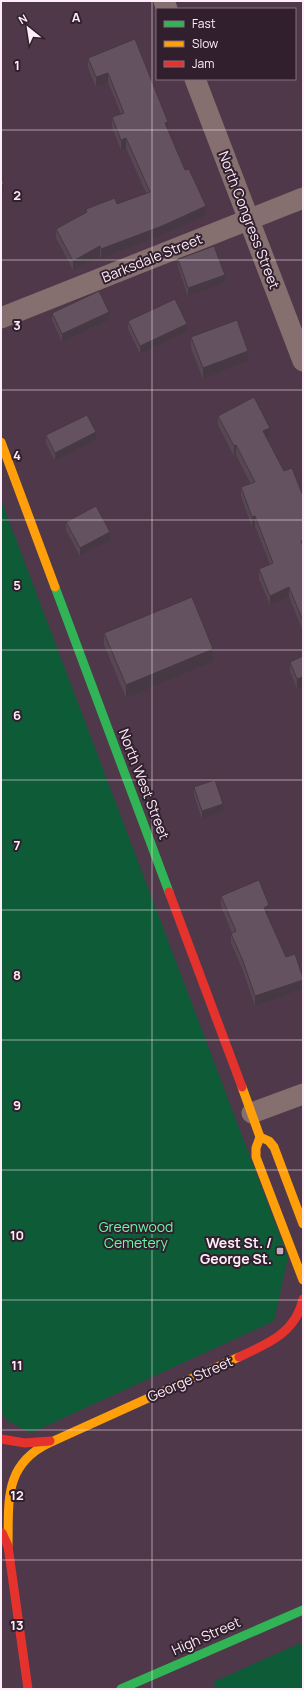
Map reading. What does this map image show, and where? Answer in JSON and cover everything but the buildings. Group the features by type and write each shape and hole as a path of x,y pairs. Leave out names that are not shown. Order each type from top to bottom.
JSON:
{"street":[{"name":"North Congress Street","path":"194,80 250,220 303,361"},
{"name":"Barksdale Street","path":"1,318 303,198"},
{"name":"North West Street","path":"1,442 260,1137"},
{"path":"252,1113 303,1094"},
{"path":"303,1224 274,1147 260,1137 256,1148 256,1157 303,1280"},
{"name":"George Street","path":"57,1439 268,1344 288,1329 297,1318 303,1299"},
{"path":"268,1344 291,1340"},
{"path":"1,1439 25,1443 44,1442 57,1439"},
{"path":"28,1689 8,1546 10,1492 16,1468 26,1457 57,1439"},
{"path":"1,1530 8,1546"},
{"name":"High Street","path":"121,1689 303,1610"}],"green space":[{"name":"Greenwood Cemetery","path":"1,500 288,1257 274,1321 31,1433 6,1420 1,1412"},
{"path":"303,1642 303,1689 216,1689 213,1682"}],"traffic: fast":[{"path":"55,587 169,892"},
{"path":"121,1689 303,1610"}],"traffic: slow":[{"path":"1,442 55,587"},
{"path":"242,1087 260,1137 256,1148 256,1157 303,1280"},
{"path":"260,1137 269,1141 274,1147 303,1224"},
{"path":"8,1546 8,1514 12,1486 16,1474 23,1462 34,1452 49,1443 239,1357"}],"traffic: jam":[{"path":"169,892 242,1087"},
{"path":"239,1357 270,1342 287,1329 294,1321 303,1299"},
{"path":"1,1439 25,1443 50,1441"},
{"path":"2,1533 8,1546 28,1689"}],"place":[{"name":"West St. / George St.","path":"280,1251"}]}
